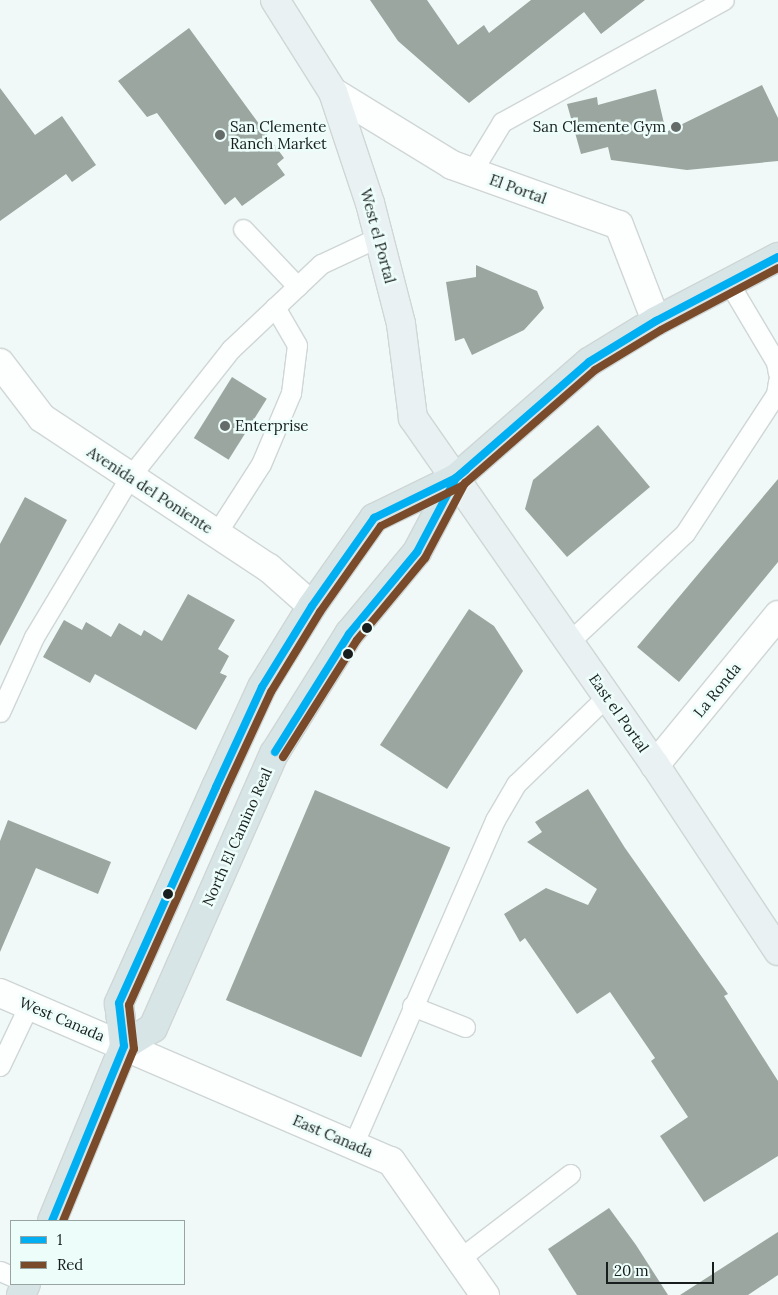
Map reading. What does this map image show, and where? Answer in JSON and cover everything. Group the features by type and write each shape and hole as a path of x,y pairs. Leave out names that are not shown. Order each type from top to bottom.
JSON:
{"main road":[{"name":"North El Camino Real","path":"52,1220 124,1046 119,1003 262,687 312,606 374,518 456,478 588,362 656,321 778,257"},
{"name":"North El Camino Real","path":"124,1046 153,1028 274,754 350,634 417,552 456,478"}],"street":[{"name":"West el Portal","path":"275,0 333,92 379,237 401,324 413,418 456,478"},
{"name":"El Portal","path":"333,92 452,165 619,225 656,321"},
{"name":"Avenida del Poniente","path":"0,363 42,418 130,478 269,568 312,606"},
{"name":"East el Portal","path":"456,478 655,765 778,951"},
{"name":"La Ronda","path":"655,765 778,615"},
{"name":"West Canada","path":"0,993 124,1046"},
{"name":"East Canada","path":"124,1046 391,1161 485,1295"}],"lane":[{"path":"471,173 502,122 724,0"},
{"path":"243,229 297,286"},
{"path":"0,712 34,637 130,478 231,349 322,264 379,237"},
{"path":"729,283 776,362 778,373"},
{"path":"216,534 261,464 292,393 297,345 275,307"},
{"path":"569,642 685,533 776,394 778,381"},
{"path":"353,1144 495,820 516,784 607,696"},
{"path":"0,1066 29,1005"},
{"path":"412,1006 466,1027"},
{"path":"459,1258 570,1174"}],"building":[{"path":"370,0 427,0 458,45 484,25 489,33 531,0 645,0 601,34 584,12 469,103 398,41"},
{"name":"San Clemente Ranch Market","path":"189,28 284,158 277,164 285,175 242,206 235,197 225,205 157,113 147,117 118,81"},
{"name":"San Clemente Gym","path":"762,85 778,118 778,161 687,170 611,160 608,147 581,154 567,104 597,97 598,105 656,89 666,132"},
{"path":"0,88 35,135 62,116 96,165 72,182 66,174 0,221"},
{"path":"476,265 537,291 544,308 524,330 472,355 464,338 455,341 446,282 476,277"},
{"name":"Enterprise","path":"232,377 267,399 229,460 194,438"},
{"path":"598,425 650,487 567,557 525,509 533,480"},
{"path":"778,479 778,562 679,682 637,647"},
{"path":"25,497 67,520 0,646 0,544"},
{"path":"188,594 235,620 218,649 229,656 220,673 227,676 196,730 95,674 90,683 43,657 64,620 82,630 86,622 111,637 119,623 141,636 144,630 162,641"},
{"path":"469,609 494,626 523,671 447,789 380,745"},
{"path":"588,789 625,848 728,994 724,996 778,1081 778,1156 704,1202 660,1136 688,1117 651,1061 655,1058 610,992 577,1014 525,938 520,942 504,914 546,888 588,905 597,889 527,842 542,832 535,822"},
{"path":"315,790 450,847 361,1057 226,1000"},
{"path":"8,820 111,862 98,894 36,868 0,952 0,841"},
{"path":"609,1208 636,1245 668,1295 577,1295 548,1249"},
{"path":"778,1232 778,1275 748,1295 680,1295"}],"transit line":[{"name":"1","path":"52,1220 124,1046 119,1003 216,787 262,687 312,606 374,518 456,478 589,362 656,321 778,257"},
{"name":"Red","path":"63,1220 134,1049 129,1005 225,791 271,692 320,612 381,526 462,486 595,370 661,330 778,268"},
{"name":"1","path":"275,752 349,634 417,552 456,478 466,470"},
{"name":"Red","path":"283,757 357,640 425,558 465,483"}],"place":[{"name":"San Clemente Gym","path":"676,127"},
{"name":"San Clemente Ranch Market","path":"220,135"},
{"name":"Enterprise","path":"225,426"}]}
